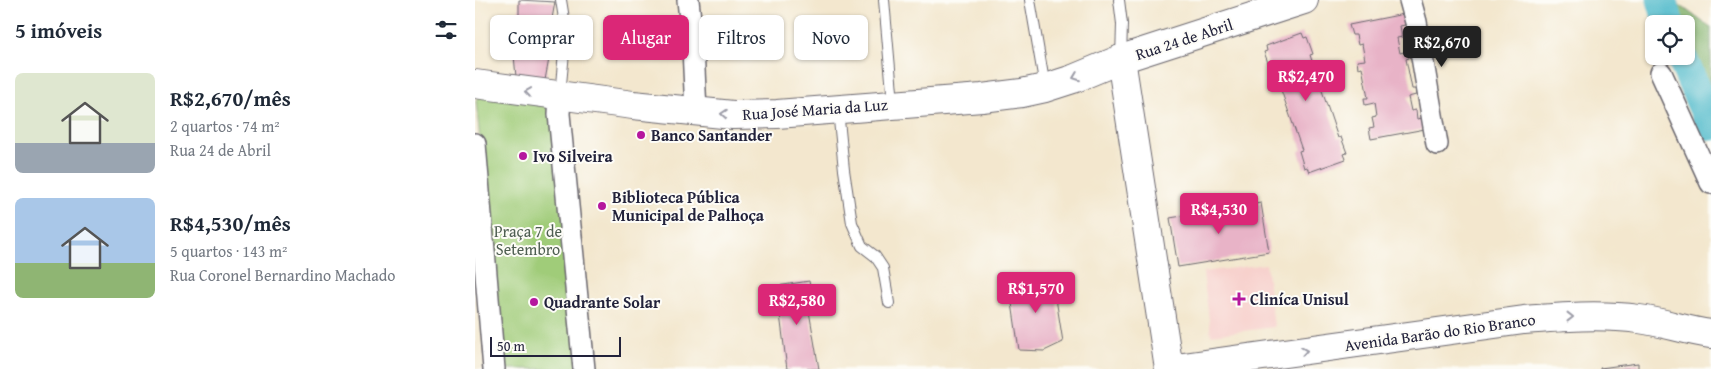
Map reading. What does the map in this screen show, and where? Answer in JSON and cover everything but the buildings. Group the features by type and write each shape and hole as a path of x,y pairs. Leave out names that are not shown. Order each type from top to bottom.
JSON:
{"main road":[{"name":"Rua 24 de Abril","path":"1121,59 1304,0"},
{"name":"Rua José Maria da Luz","path":"475,84 696,112 733,115 777,114 982,98 1022,93 1073,79 1121,59"},
{"path":"1121,59 1169,369"},
{"name":"Avenida Barão do Rio Branco","path":"1169,369 1523,320 1563,317 1640,319 1694,332 1711,334"}],"street":[{"path":"687,0 693,48 696,112"},
{"path":"1410,0 1416,22 1437,144"},
{"path":"1661,72 1711,184"},
{"path":"560,96 559,114 584,369"},
{"path":"475,144 494,369"}],"lane":[{"path":"560,96 566,31 561,0"},
{"path":"883,0 893,104"},
{"path":"1029,0 1045,88"},
{"path":"1119,0 1122,24 1121,59"},
{"path":"838,109 852,223 862,246 875,256 883,268 889,303"}],"shaded area":[{"name":"Cliníca Unisul","path":"1266,264 1274,327 1211,335 1203,272"}],"green space":[{"path":"1670,0 1673,0 1693,15 1674,15"},
{"path":"1695,16 1711,28 1711,108 1688,65 1695,65"},
{"name":"Praça 7 de Setembro","path":"483,93 547,101 553,111 579,369 503,369 476,100"}],"waterway":[{"path":"1662,0 1666,15"},
{"path":"1685,65 1711,125"}],"place":[{"name":"Banco Santander","path":"641,135"},
{"name":"Ivo Silveira","path":"523,156"},
{"name":"Biblioteca Pública Municipal de Palhoça","path":"602,206"},
{"name":"Cliníca Unisul","path":"1239,299"},
{"name":"Quadrante Solar","path":"534,302"}]}
